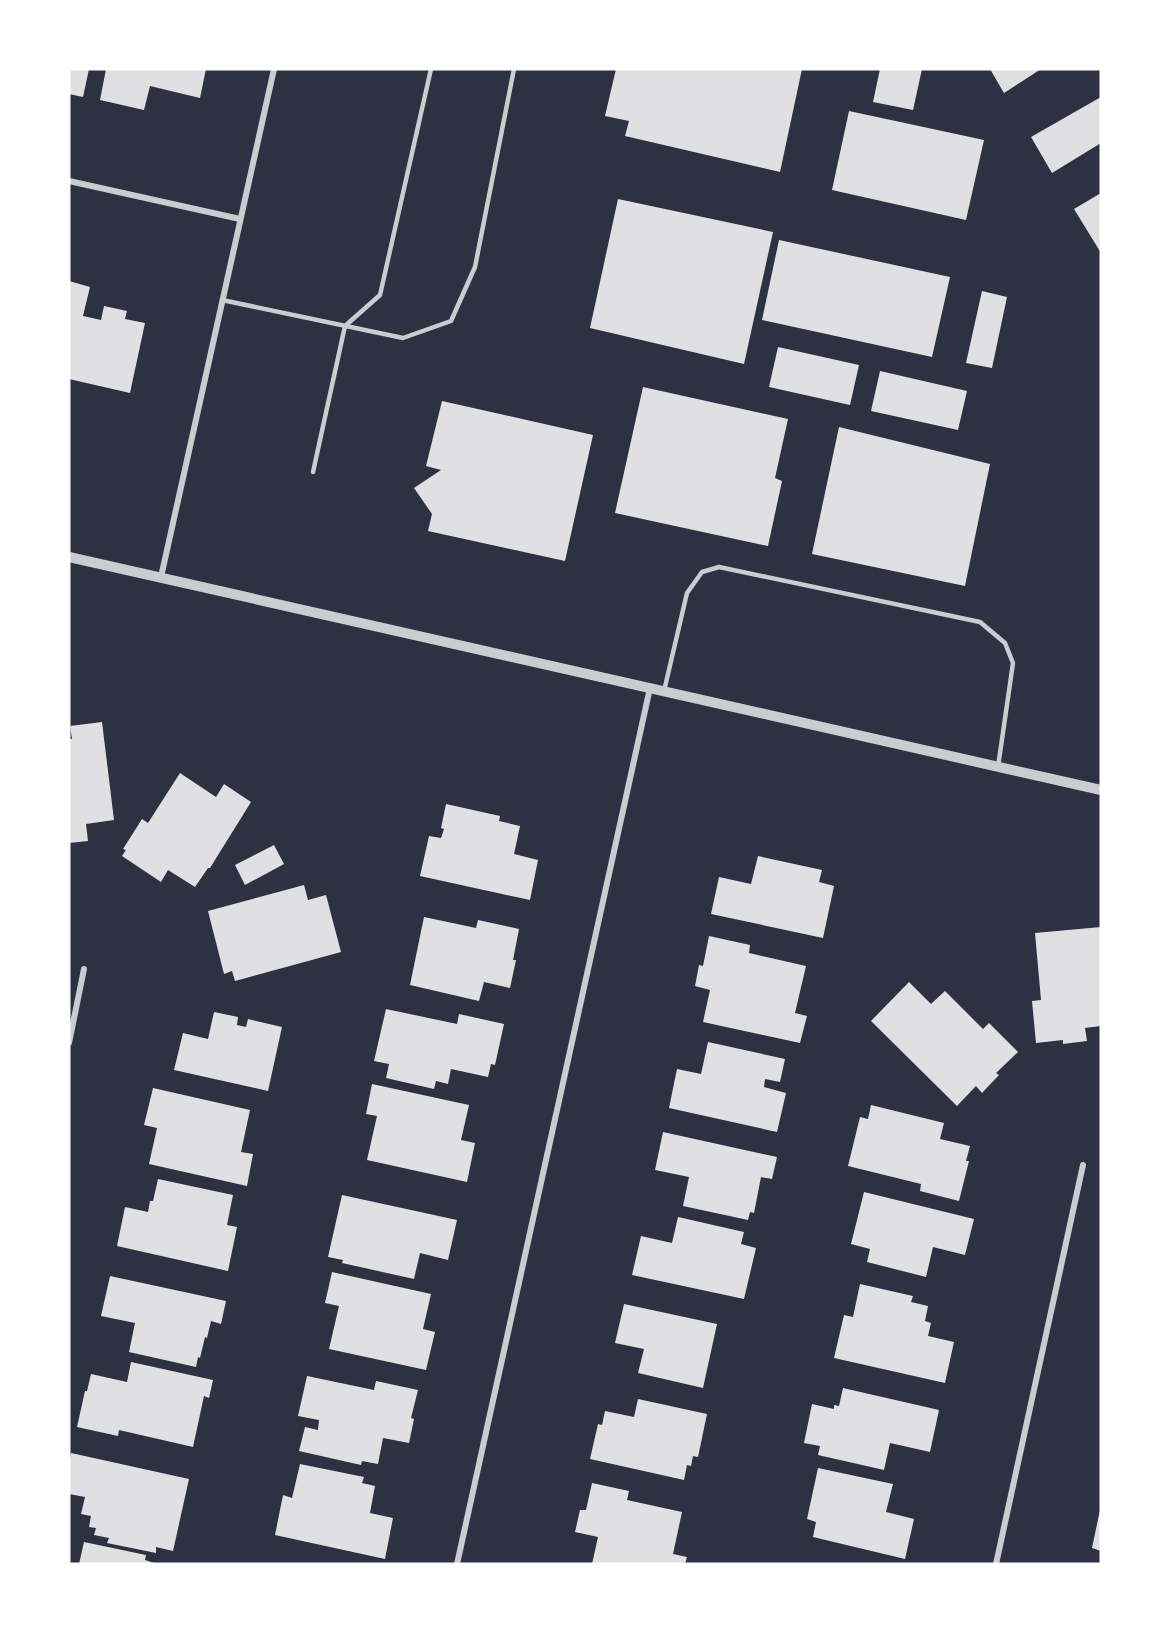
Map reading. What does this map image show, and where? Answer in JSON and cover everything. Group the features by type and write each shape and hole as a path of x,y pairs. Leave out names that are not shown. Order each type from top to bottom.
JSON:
{"street":[{"path":"161,577 274,69"},
{"path":"69,181 240,219"},
{"path":"69,557 1101,790"},
{"path":"457,1564 650,688"},
{"path":"69,1043 84,969"},
{"path":"996,1564 1083,1165"}],"lane":[{"path":"313,472 345,326 380,295 431,69"},
{"path":"222,300 403,338 451,321 475,267 514,69"},
{"path":"664,692 687,593 702,572 719,567 980,622 1005,643 1013,663 998,767"}],"building":[{"path":"69,69 89,69 83,97 69,94"},
{"path":"106,69 206,69 200,98 150,86 144,110 100,100"},
{"path":"616,69 802,69 780,172 625,136 629,121 605,116"},
{"path":"880,69 922,69 913,110 873,102"},
{"path":"990,69 1041,69 1004,93"},
{"path":"1101,97 1101,143 1052,173 1031,137"},
{"path":"849,111 984,140 966,220 832,190"},
{"path":"1101,193 1101,253 1074,209"},
{"path":"618,199 773,232 744,364 590,328"},
{"path":"779,240 950,277 932,357 762,320"},
{"path":"69,281 90,287 83,316 101,320 104,306 127,311 125,319 145,323 130,393 69,379"},
{"path":"982,291 1007,297 992,368 966,363"},
{"path":"778,347 859,365 850,405 769,387"},
{"path":"880,371 967,391 958,430 871,411"},
{"path":"643,387 788,419 775,478 782,481 768,546 615,513"},
{"path":"442,401 593,435 565,561 428,531 432,514 414,488 441,470 426,466"},
{"path":"839,427 990,464 965,586 812,554"},
{"path":"102,722 114,820 86,824 88,841 69,843 69,739 72,739 70,726"},
{"path":"180,773 216,797 224,784 251,802 210,868 195,887 168,870 161,882 122,856 126,850 123,849 142,819 148,823"},
{"path":"446,804 500,816 499,821 520,826 514,854 538,860 530,900 420,876 429,836 441,838"},
{"path":"274,845 284,864 245,885 235,865"},
{"path":"758,856 822,870 819,882 834,886 823,938 711,914 719,877 751,884"},
{"path":"304,885 308,900 326,895 341,952 235,981 232,971 224,974 208,911"},
{"path":"424,917 476,928 478,920 519,929 510,988 484,982 479,1001 410,985"},
{"path":"1101,927 1101,1026 1085,1028 1087,1041 1063,1044 1063,1040 1036,1043 1032,1001 1041,1000 1035,933"},
{"path":"709,936 750,945 749,953 806,966 795,1013 807,1016 800,1043 703,1022 710,990 695,986 699,965 703,966"},
{"path":"909,982 931,1004 945,991 983,1029 989,1023 1018,1052 996,1073 999,1075 982,1093 976,1086 957,1106 871,1021"},
{"path":"386,1009 457,1024 459,1014 504,1024 495,1065 491,1064 488,1077 451,1069 448,1084 436,1081 434,1089 386,1078 389,1064 374,1061"},
{"path":"214,1012 238,1017 237,1025 246,1027 248,1019 282,1027 268,1091 174,1070 183,1033 208,1039"},
{"path":"708,1042 785,1059 780,1082 765,1079 764,1087 786,1093 777,1132 669,1108 677,1069 701,1074"},
{"path":"372,1084 469,1105 461,1140 475,1143 467,1182 367,1160 377,1116 366,1114"},
{"path":"153,1088 250,1110 241,1152 253,1154 247,1186 149,1164 157,1128 144,1125"},
{"path":"871,1105 944,1123 940,1139 970,1146 966,1161 969,1161 959,1201 920,1191 921,1184 848,1166 860,1117 868,1119"},
{"path":"663,1132 777,1157 772,1179 761,1177 754,1213 750,1212 748,1220 683,1206 689,1177 655,1170"},
{"path":"158,1179 233,1195 227,1225 237,1227 228,1271 117,1246 125,1207 148,1212"},
{"path":"864,1192 974,1219 965,1255 933,1247 926,1277 867,1262 870,1249 851,1244"},
{"path":"342,1195 457,1220 448,1260 420,1253 414,1279 342,1263 343,1260 328,1257"},
{"path":"678,1217 744,1232 741,1244 756,1248 744,1299 632,1275 641,1236 672,1243"},
{"path":"332,1272 431,1294 423,1329 435,1332 426,1370 329,1349 339,1306 325,1303"},
{"path":"110,1276 226,1301 221,1324 211,1321 196,1367 129,1352 135,1323 101,1316"},
{"path":"860,1284 913,1296 911,1302 928,1306 925,1321 931,1323 928,1336 954,1342 945,1383 834,1358 844,1315 853,1317"},
{"path":"624,1304 717,1324 703,1388 638,1373 644,1349 615,1343"},
{"path":"131,1362 213,1380 209,1398 204,1396 193,1447 119,1430 118,1436 77,1427 91,1374 127,1382"},
{"path":"307,1376 374,1390 376,1381 418,1390 411,1418 414,1419 409,1443 383,1438 378,1464 362,1461 361,1465 299,1451 305,1427 318,1430 319,1420 298,1416"},
{"path":"843,1388 939,1410 930,1452 890,1443 884,1470 818,1455 820,1446 804,1443 812,1404 834,1409 834,1405 839,1406"},
{"path":"638,1399 707,1414 698,1457 693,1456 691,1466 687,1465 684,1480 590,1459 598,1424 602,1425 605,1411 634,1417"},
{"path":"71,1453 189,1479 173,1551 156,1547 156,1553 107,1543 109,1538 94,1535 96,1528 89,1527 91,1516 81,1514 85,1497 69,1494"},
{"path":"300,1464 364,1477 362,1483 375,1486 370,1513 393,1518 385,1559 275,1535 283,1495 292,1498"},
{"path":"818,1468 893,1484 886,1512 914,1519 905,1559 813,1537 816,1522 807,1519"},
{"path":"592,1483 629,1491 627,1500 682,1512 673,1554 687,1557 685,1564 592,1564 598,1537 575,1532 580,1510 586,1510"},
{"path":"1101,1510 1101,1551 1092,1548"},
{"path":"84,1542 146,1555 145,1560 157,1564 79,1564"}]}
